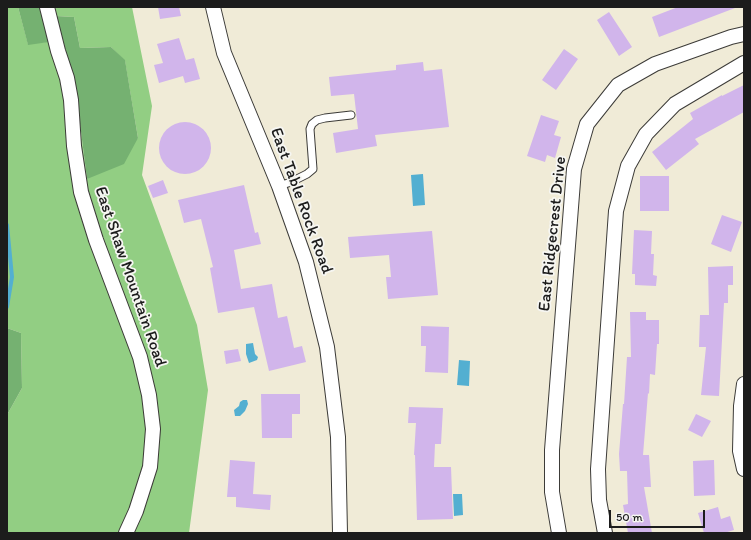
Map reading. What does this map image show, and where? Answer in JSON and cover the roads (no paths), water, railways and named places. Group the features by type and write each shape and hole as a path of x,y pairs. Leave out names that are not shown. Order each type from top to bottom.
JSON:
{"street":[{"name":"East Shaw Mountain Road","path":"47,7 58,51 67,78 71,100 74,146 82,192 96,240 140,358 149,395 152,430 150,467 136,511 126,533"},
{"name":"East Table Rock Road","path":"213,7 224,54 279,186 306,262 327,347 338,437 340,533"},
{"name":"East Ridgecrest Drive","path":"559,533 552,492 552,450 574,170 587,124 618,85 655,64 744,34"},
{"path":"605,533 599,500 598,468 616,211 628,166 646,134 674,104 744,63"},
{"path":"744,384 740,406 740,451 744,469"}],"lane":[{"path":"279,186 296,180 313,169 310,129 312,124 317,120 325,118 351,115"}],"water":[{"path":"423,174 425,205 413,206 411,175"},
{"path":"253,343 255,354 258,357 257,360 249,363 246,354 246,344"},
{"path":"459,360 470,361 469,386 457,385"},
{"path":"243,400 247,400 248,404 245,411 240,416 235,416 234,410"},
{"path":"453,494 462,494 463,515 454,516"}],"waterway":[{"path":"7,225 12,277 7,307"}]}
